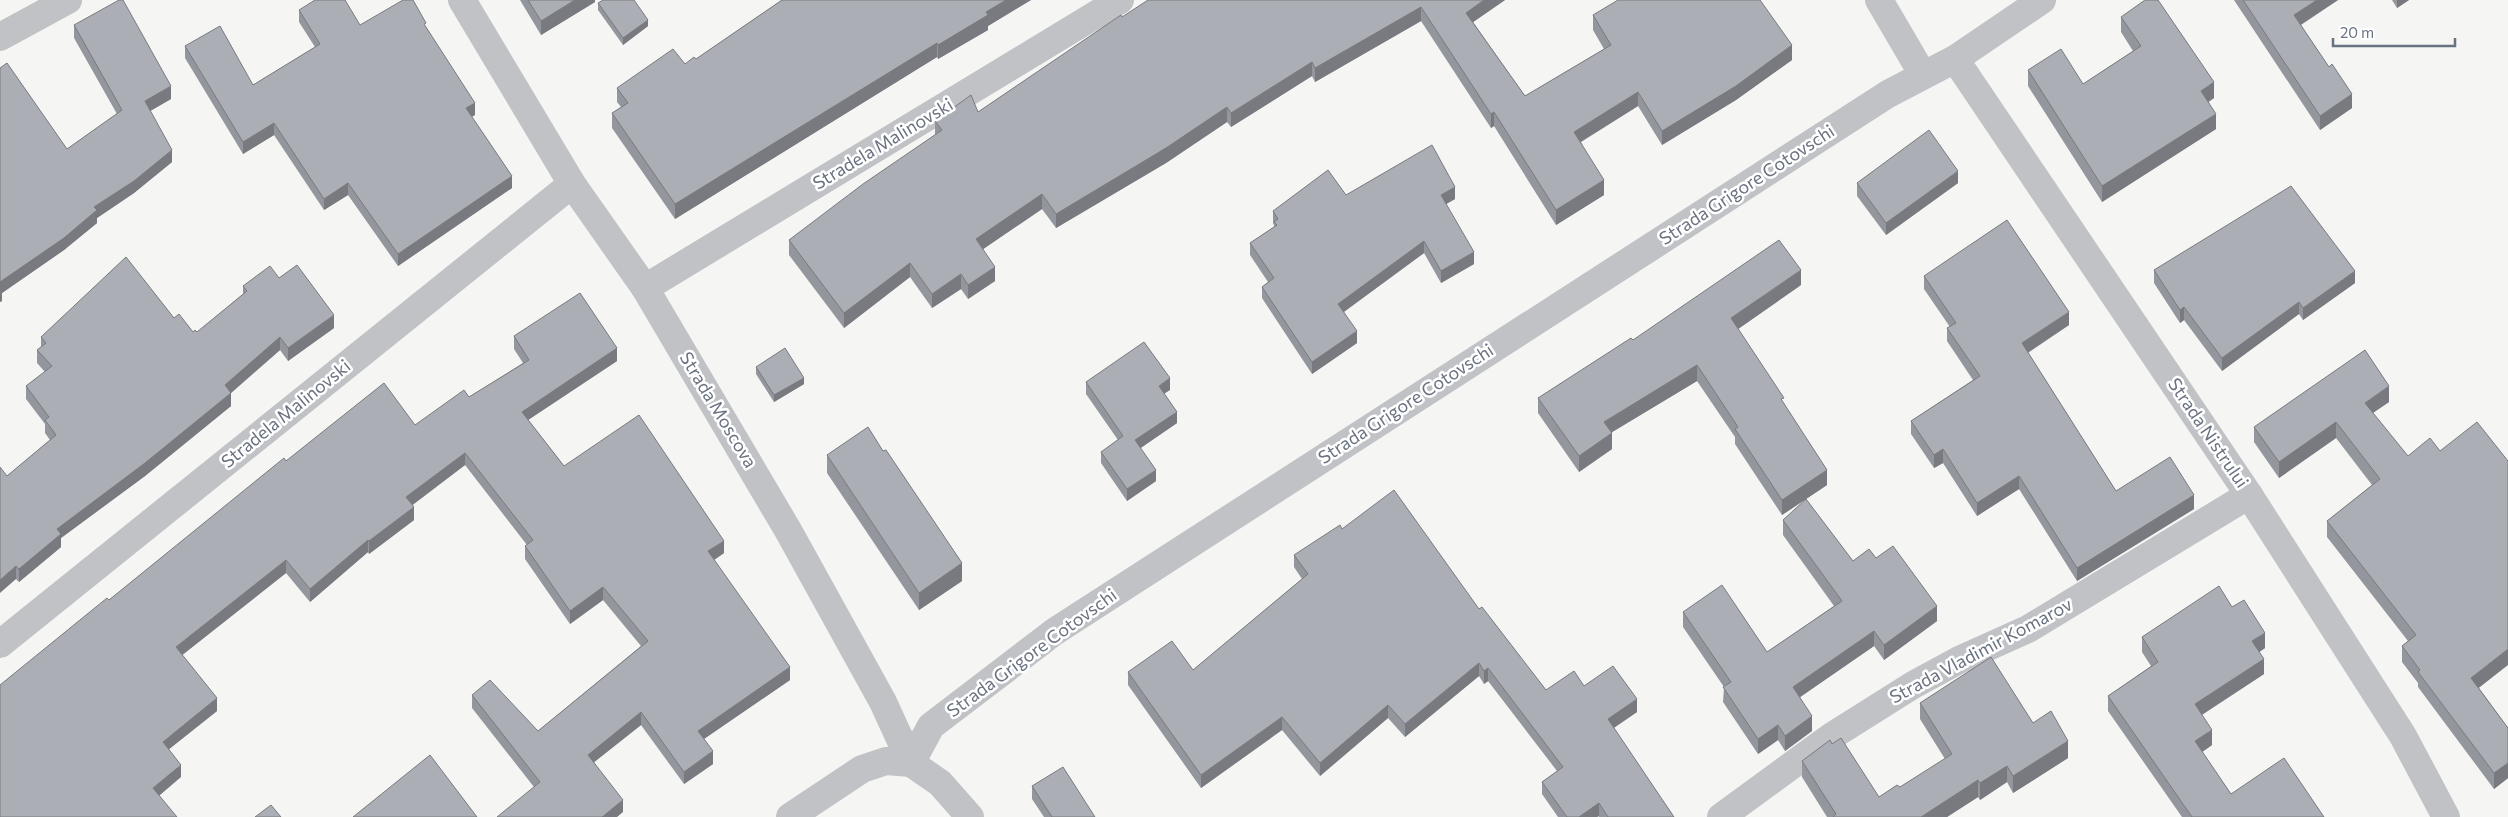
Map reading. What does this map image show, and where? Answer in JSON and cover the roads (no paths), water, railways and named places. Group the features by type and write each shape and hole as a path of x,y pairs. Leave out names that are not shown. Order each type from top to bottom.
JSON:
{"street":[{"path":"0,37 68,0"},
{"name":"Strada Moscova","path":"462,0 572,184 645,288 789,532 883,702 911,763"},
{"name":"Stradela Malinovski","path":"645,288 1120,0"},
{"path":"1879,0 1923,75"},
{"name":"Strada Grigore Cotovschi","path":"911,763 931,726 1054,632 1863,110 1923,75 1955,59 2042,0"},
{"name":"Strada Nistrului","path":"1955,59 2249,495 2403,736 2446,817"},
{"name":"Stradela Malinovski","path":"0,644 572,184"},
{"name":"Strada Vladimir Komarov","path":"1721,817 1832,736 1913,685 1958,660 2028,629 2249,495"},
{"path":"790,817 862,769 886,761 911,763 940,783 970,817"}]}
